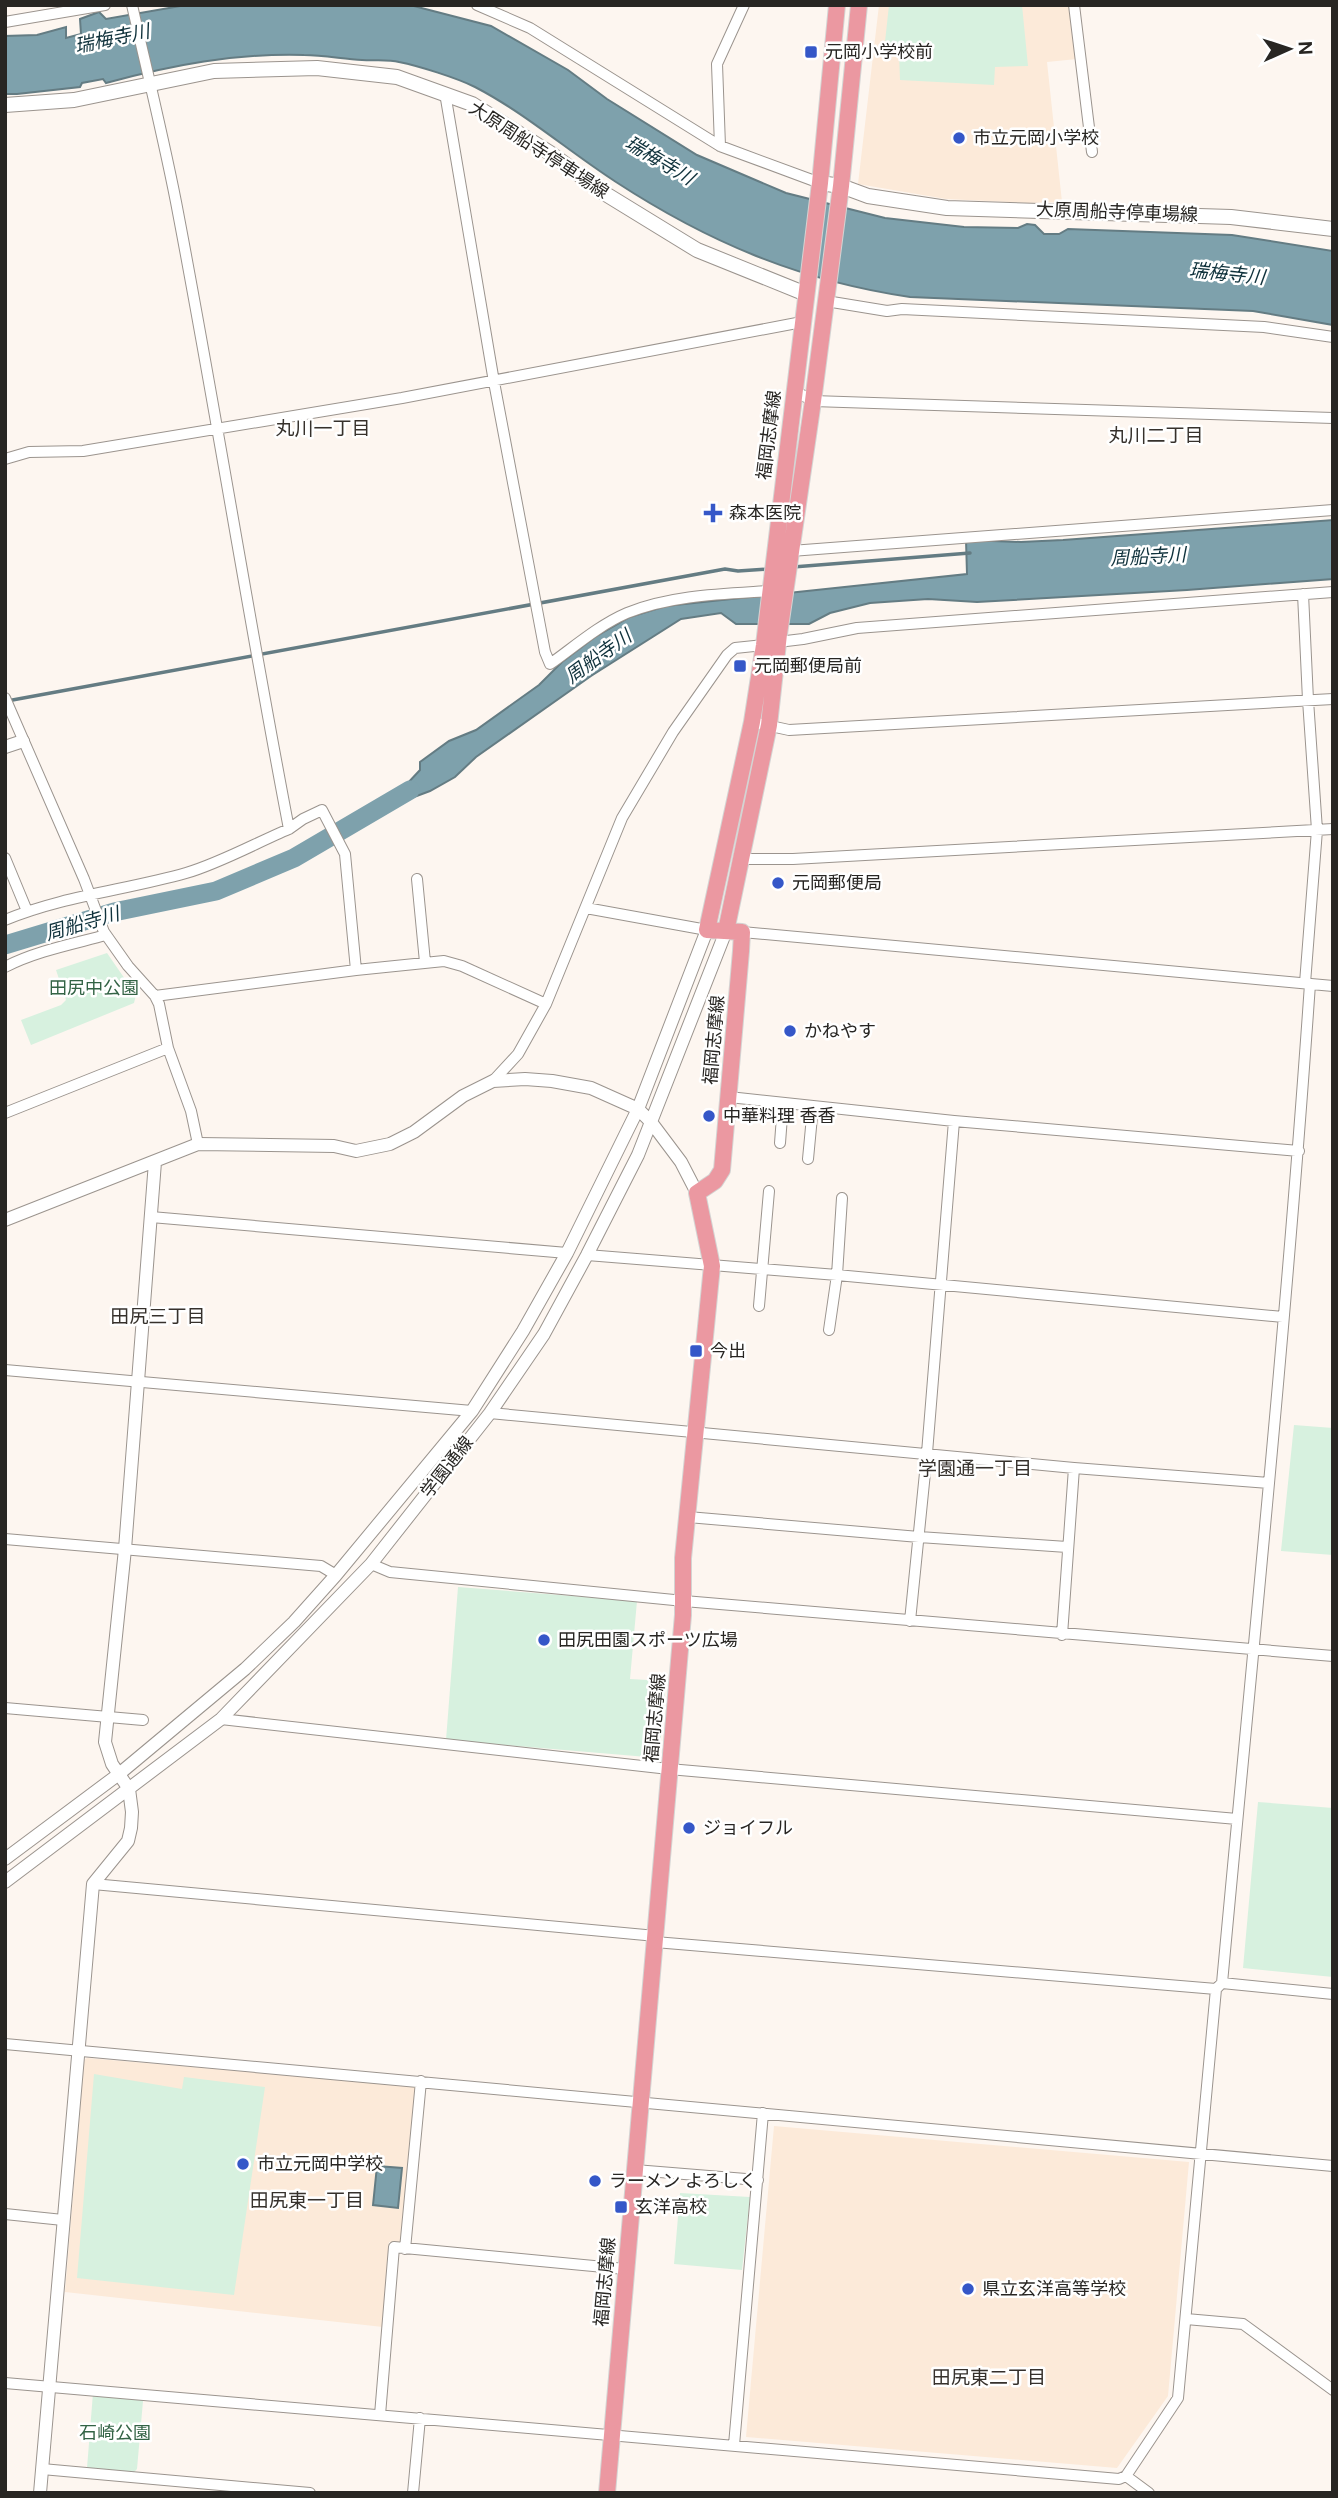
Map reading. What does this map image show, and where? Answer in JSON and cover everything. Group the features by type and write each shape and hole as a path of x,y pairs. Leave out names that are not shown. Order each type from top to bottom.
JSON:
{"main road":[{"name":"福岡志摩線","path":"783,551 793,390 820,183 837,5"},
{"name":"福岡志摩線","path":"607,2493 684,1601 683,1558 712,1266 697,1193 715,1181 722,1170 729,1097 734,932 742,859 769,726 774,640 771,591 783,551 813,401 841,186 859,5"},
{"name":"大原周船寺停車場線","path":"5,105 74,100 214,71 317,68 397,77 472,104 550,153 604,193 697,250 806,295"},
{"name":"大原周船寺停車場線","path":"820,183 841,186 868,196 947,208 1231,217 1333,229"},
{"path":"774,640 783,551"},
{"name":"福岡志摩線","path":"707,930 752,722 774,640"},
{"path":"707,930 734,932"}],"street":[{"path":"5,22 105,5"},
{"path":"132,5 176,200 257,664 289,829"},
{"path":"477,5 530,28 720,146 820,183"},
{"path":"720,146 717,64 744,5"},
{"path":"1074,5 1091,152"},
{"path":"444,93 545,652 550,664 624,614 644,607 679,600 771,591"},
{"path":"826,301 887,311 916,310 1264,327 1330,339"},
{"path":"5,459 29,452 83,451 495,382 802,322"},
{"path":"793,390 813,401 1333,418"},
{"path":"783,551 1333,510"},
{"path":"5,1220 198,1144 334,1146 356,1151 378,1147 414,1132 463,1096 493,1081 518,1054 546,1004 622,818 673,732 727,655 735,648 774,640 803,639 857,628 1333,592"},
{"path":"5,2383 1119,2479 1126,2476 1178,2398 1269,1483 1299,1151 1317,830 1303,594"},
{"path":"5,698 105,934 128,966 155,996 168,1048 191,1111 198,1144"},
{"path":"752,722 789,730 1333,699"},
{"path":"5,747 23,741"},
{"path":"5,920 27,911 189,873 289,829 322,810 345,854 356,970"},
{"path":"742,859 793,859 1333,829"},
{"path":"5,858 9,877 27,911"},
{"path":"416,879 425,962"},
{"path":"586,908 707,930"},
{"name":"学園通線","path":"5,1859 119,1773 245,1669 294,1622 472,1411 523,1332 568,1253 638,1109 707,930"},
{"path":"734,932 1333,986"},
{"name":"学園通線","path":"5,1882 221,1719 371,1564 489,1413 544,1334 638,1155 734,932"},
{"path":"5,967 105,934"},
{"path":"155,996 444,961 462,965 546,1004"},
{"path":"5,1113 168,1048"},
{"path":"493,1081 526,1079 590,1088 638,1109 681,1162 697,1193"},
{"path":"729,1097 954,1121 1299,1151"},
{"path":"780,1143 783,1103"},
{"path":"808,1159 813,1106"},
{"path":"910,1621 928,1453 954,1121"},
{"path":"40,2493 93,1884 128,1841 132,1812 129,1788 113,1764 105,1742 125,1549 155,1162"},
{"path":"759,1306 769,1191"},
{"path":"829,1330 837,1275 842,1198"},
{"path":"151,1217 568,1253"},
{"path":"587,1255 837,1275 1283,1317"},
{"path":"5,1370 472,1411"},
{"path":"489,1413 1074,1468 1269,1483"},
{"path":"1062,1634 1074,1468"},
{"path":"688,1517 1067,1547"},
{"path":"5,1539 321,1566 336,1575"},
{"path":"371,1564 390,1572 684,1601 1333,1656"},
{"path":"5,1708 143,1720"},
{"path":"221,1719 669,1769 1237,1819"},
{"path":"93,1884 655,1939 1333,1994"},
{"path":"5,2044 1333,2166"},
{"path":"405,2249 421,2081"},
{"path":"734,2445 764,2113"},
{"path":"635,2170 758,2180"},
{"path":"5,2214 63,2220"},
{"path":"380,2415 394,2247 625,2269"},
{"path":"1186,2319 1243,2324 1333,2390"},
{"path":"413,2493 420,2418"},
{"path":"42,2469 198,2488 307,2493"},
{"path":"1126,2476 1149,2493"}],"shaded area":[{"name":"市立元岡小学校","path":"879,5 1072,5 1077,59 1047,62 1062,202 946,199 858,184"},
{"name":"市立元岡中学校","path":"87,2058 416,2086 403,2243 389,2242 383,2327 65,2292 84,2060"},
{"name":"県立玄洋高等学校","path":"774,2126 1189,2162 1168,2396 1117,2468 746,2437"}],"green space":[{"path":"889,5 1022,5 1028,66 995,67 994,85 900,80 899,53 884,51"},
{"name":"田尻中公園","path":"107,953 136,995 134,1003 31,1045 21,1020 61,1005 66,1000 56,970"},
{"path":"1294,1425 1333,1428 1333,1555 1281,1551"},
{"name":"田尻田園スポーツ広場","path":"458,1587 637,1601 630,1679 666,1681 659,1758 446,1740"},
{"path":"1258,1802 1333,1808 1333,1977 1243,1968"},
{"path":"94,2074 182,2089 184,2077 265,2087 234,2295 77,2278"},
{"path":"680,2193 750,2197 742,2270 674,2264"},
{"name":"石崎公園","path":"93,2393 141,2398 143,2401 137,2469 134,2472 87,2468"}],"water":[{"name":"瑞梅寺川","path":"186,5 410,5 491,26 568,70 607,99 697,155 786,193 885,218 964,227 1018,228 1027,224 1035,225 1044,234 1059,234 1068,229 1232,235 1333,251 1333,325 1253,311 910,297 831,281 720,241 616,182 529,120 475,87 427,69 395,61 311,55 228,58 106,83 103,79 82,83 80,87 5,94 5,36 37,35 66,27 66,38 81,34 80,19 99,12 106,19"},
{"path":"1333,520 1333,579 977,602 928,599 870,603 830,613 809,624 736,624 721,613 681,619 591,676 476,757 455,777 430,791 393,805 383,798 406,785 420,770 420,762 449,741 476,730 539,685 562,662 595,637 630,617 666,606 967,574 966,540 1063,540"},
{"path":"377,2166 402,2168 398,2208 373,2205"}],"waterway":[{"path":"793,567 970,553"},
{"path":"7,701 725,569 768,569"},
{"name":"周船寺川","path":"5,945 114,912 216,891 294,858 410,790"}],"place":[{"name":"元岡小学校前","path":"811,52"},
{"name":"市立元岡小学校","path":"959,138"},
{"name":"森本医院","path":"713,513"},
{"name":"元岡郵便局前","path":"740,666"},
{"name":"元岡郵便局","path":"778,883"},
{"name":"かねやす","path":"790,1031"},
{"name":"中華料理 香香","path":"709,1116"},
{"name":"今出","path":"696,1351"},
{"name":"田尻田園スポーツ広場","path":"544,1640"},
{"name":"ジョイフル","path":"689,1828"},
{"name":"市立元岡中学校","path":"243,2164"},
{"name":"ラーメン よろしく","path":"595,2181"},
{"name":"玄洋高校","path":"621,2207"},
{"name":"県立玄洋高等学校","path":"968,2289"}],"district":[{"name":"丸川一丁目","path":"323,428"},
{"name":"丸川二丁目","path":"1156,435"},
{"name":"田尻三丁目","path":"158,1316"},
{"name":"学園通一丁目","path":"975,1468"},
{"name":"田尻東一丁目","path":"307,2200"},
{"name":"田尻東二丁目","path":"989,2377"}]}
